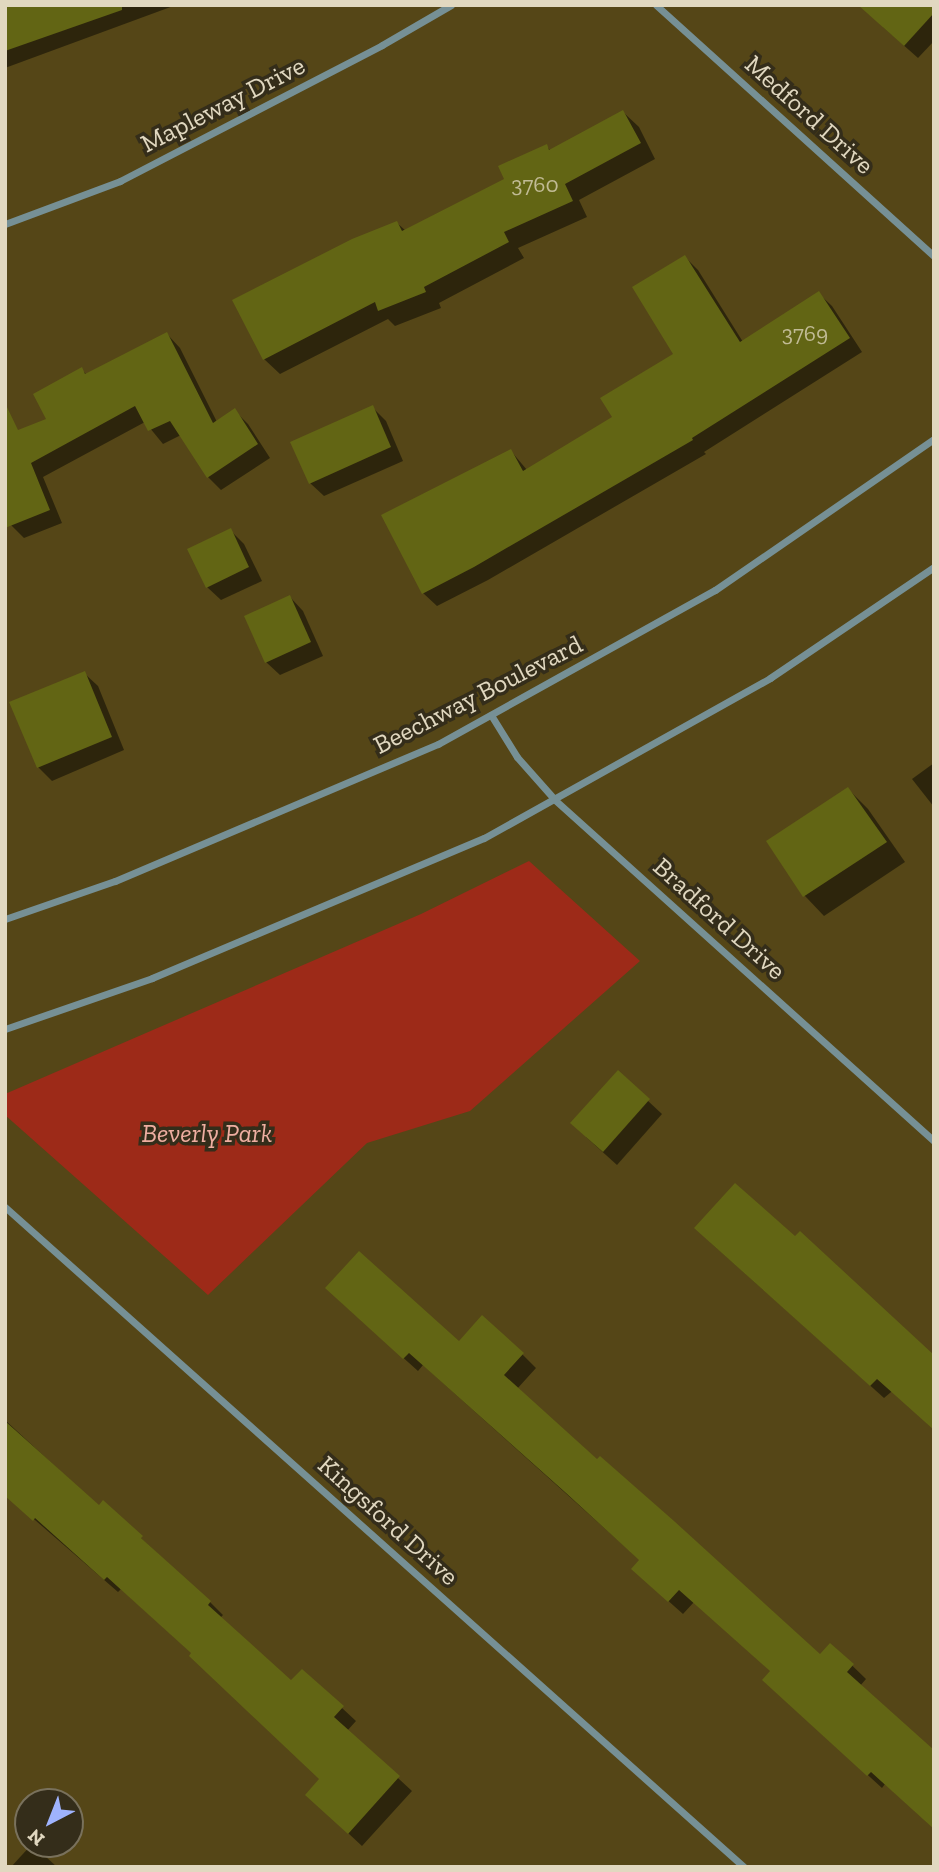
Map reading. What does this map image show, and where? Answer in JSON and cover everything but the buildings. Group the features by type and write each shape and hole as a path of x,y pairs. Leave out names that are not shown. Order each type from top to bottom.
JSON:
{"street":[{"name":"Mapleway Drive","path":"5,224 120,181 382,45 451,5"},
{"name":"Medford Drive","path":"656,5 934,256"},
{"name":"Beechway Boulevard","path":"5,919 115,881 438,744 715,590 934,439"},
{"path":"5,1029 152,978 484,838 771,678 934,567"},
{"name":"Bradford Drive","path":"491,715 517,757 555,800 934,1141"},
{"name":"Kingsford Drive","path":"5,1208 744,1867"}],"green space":[{"name":"Beverly Park","path":"529,861 640,961 470,1111 367,1143 208,1295 5,1115 5,1094 421,914"}]}
